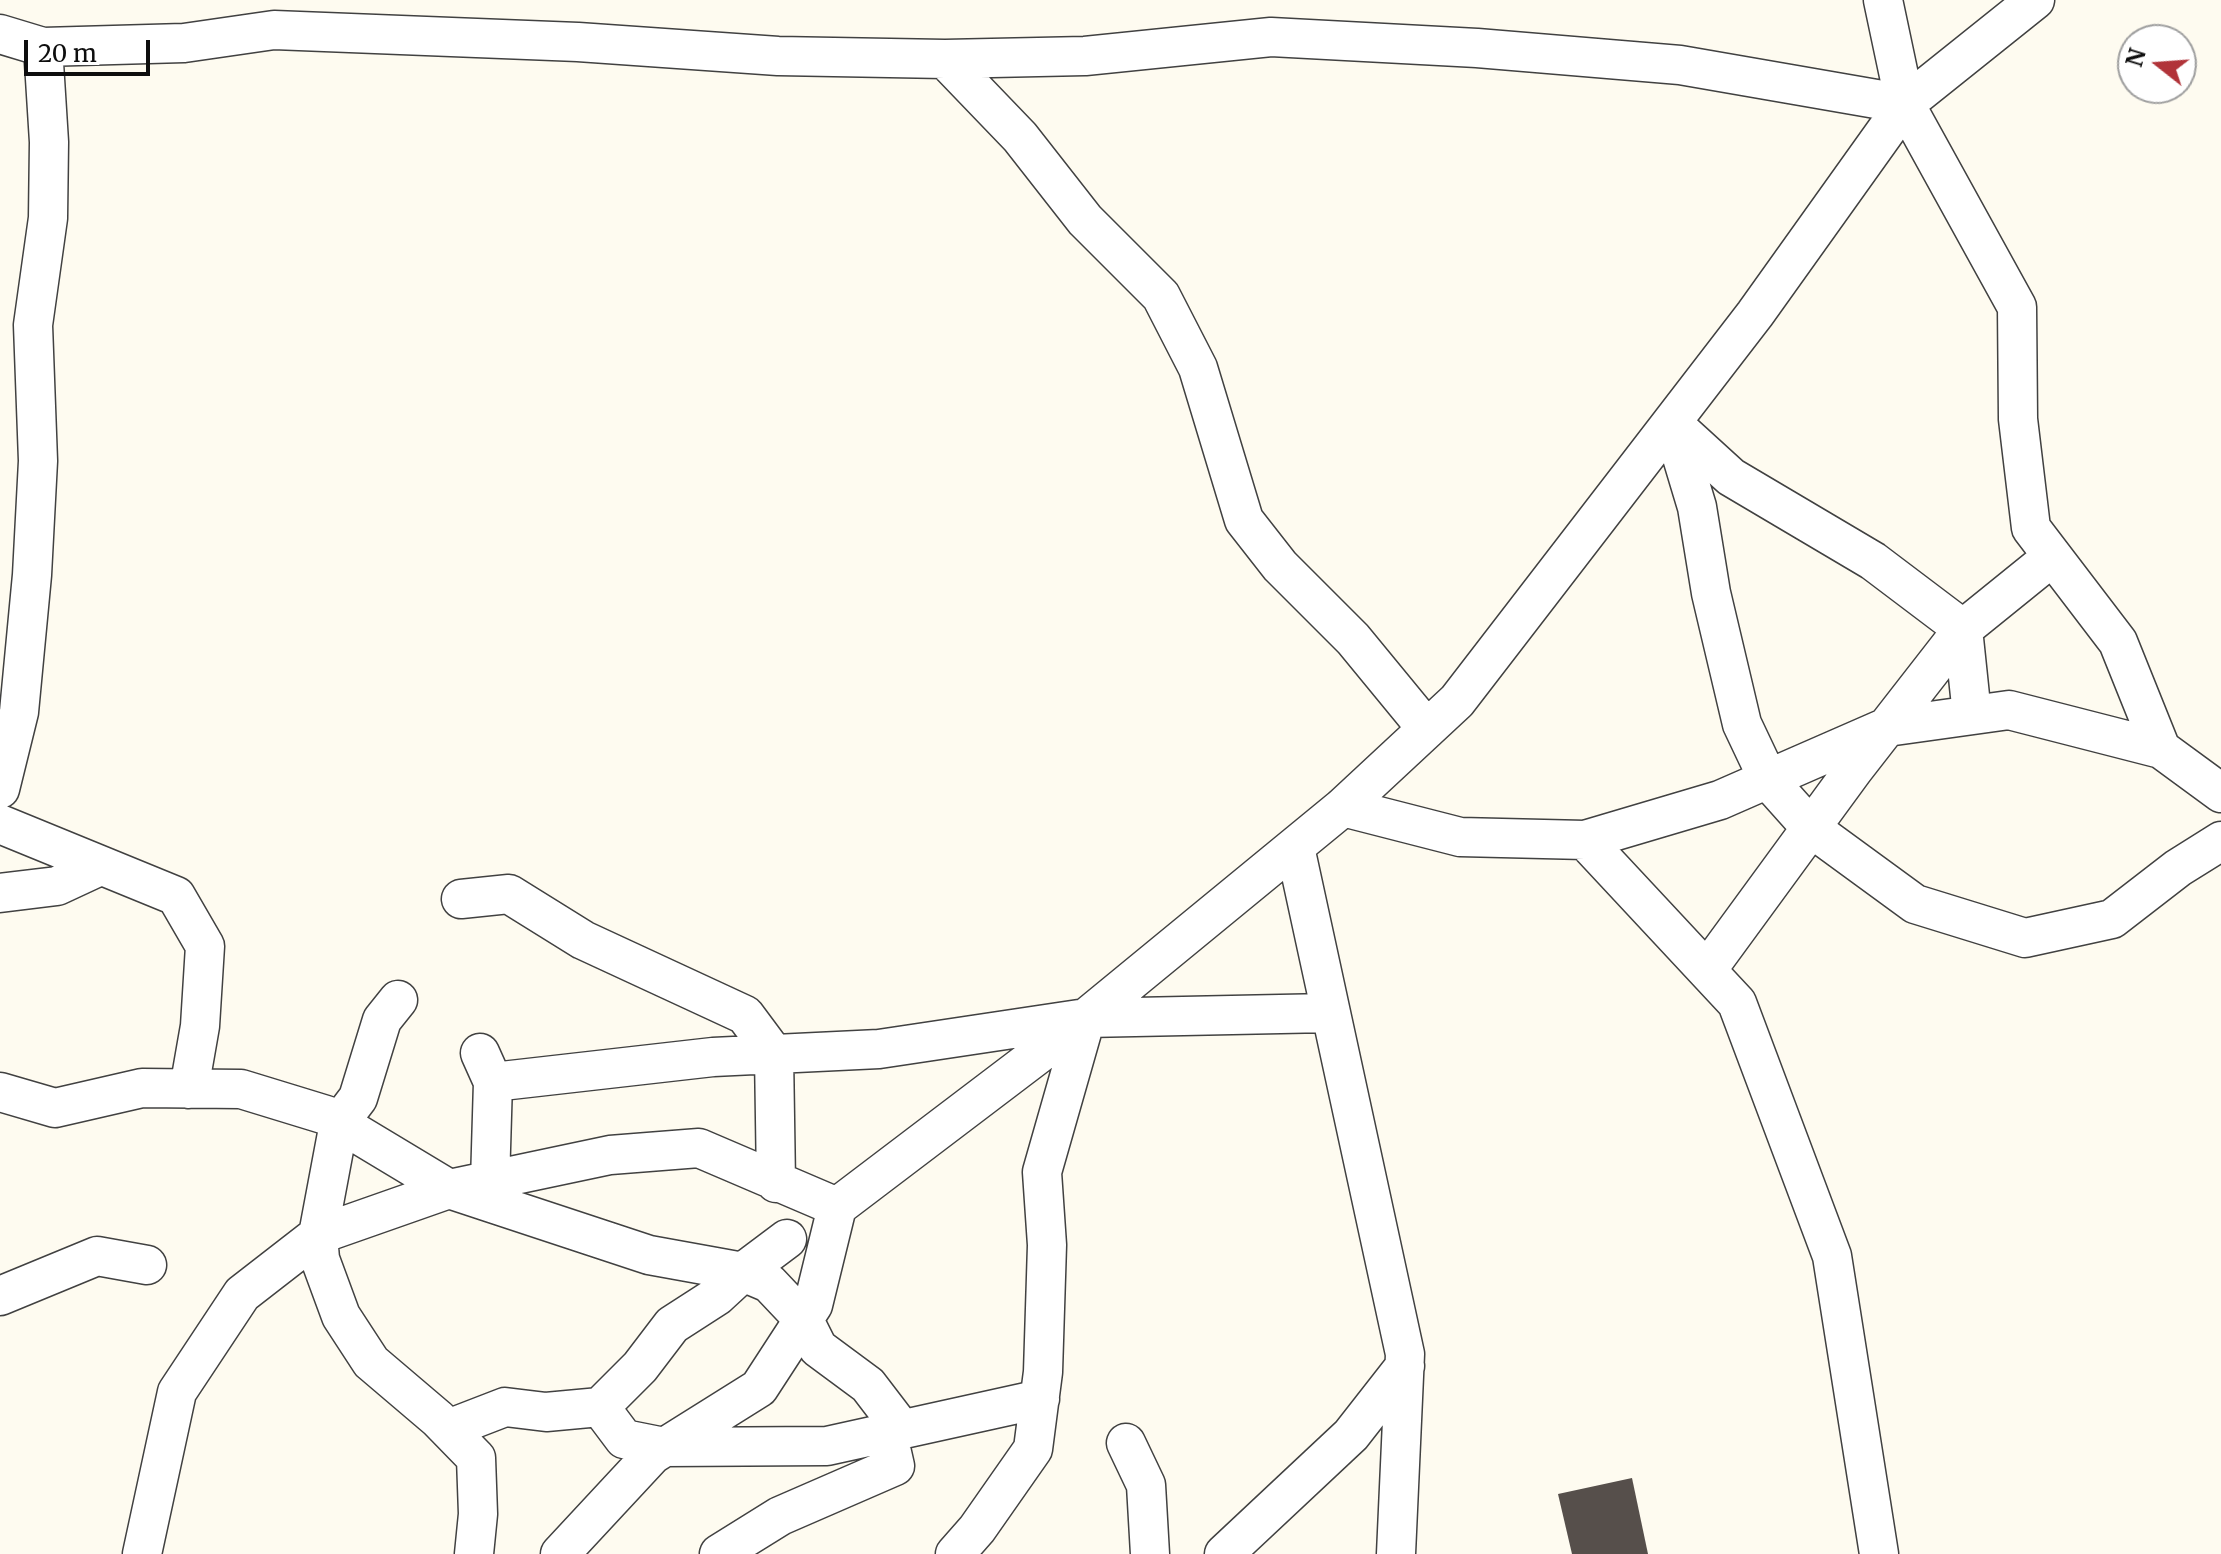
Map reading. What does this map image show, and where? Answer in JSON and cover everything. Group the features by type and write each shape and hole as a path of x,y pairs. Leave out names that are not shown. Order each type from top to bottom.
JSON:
{"street":[{"path":"1883,0 1905,104 2017,307 2018,419 2031,528 2118,642 2161,749"},
{"path":"560,1554 652,1455 759,1388 813,1305 837,1207 1086,1018 1343,807 1457,701 1672,424 1905,104 2035,0"},
{"path":"0,34 43,47 184,43 274,30 578,42 778,56 945,59 1085,56 1271,37 1477,48 1680,65 1905,104"},
{"path":"1,780 19,712 33,561 38,461 33,325 48,218 49,142 43,47"},
{"path":"945,59 1020,137 1085,220 1161,296 1198,368 1244,520 1280,566 1353,639 1427,729"},
{"path":"1672,424 1731,477 1873,561 1963,629 1972,715"},
{"path":"1672,424 1697,507 1711,593 1742,724 1769,781 1811,828 1915,904 2025,938 2112,919 2178,868 2221,841"},
{"path":"1707,970 1963,629 2052,557"},
{"path":"1343,807 1460,837 1585,840 1769,781 1887,727 2009,710 2161,749 2221,793"},
{"path":"0,824 176,896 205,946 200,1026 189,1089"},
{"path":"1585,840 1737,1003 1832,1256 1879,1554"},
{"path":"1295,847 1405,1354 1396,1554"},
{"path":"0,893 57,886 100,866"},
{"path":"461,899 509,894 583,940 745,1015 774,1054 776,1183"},
{"path":"398,1000 382,1020 358,1098 339,1123 318,1235 320,1259 341,1316 371,1362 448,1429 476,1458 478,1514 474,1554"},
{"path":"490,1182 487,1068 879,1049 1086,1018 1329,1013"},
{"path":"955,1554 977,1529 1033,1449 1040,1399 1047,1245 1042,1172 1086,1018"},
{"path":"0,1092 55,1108 142,1088 241,1089 326,1115 449,1189 649,1255 743,1272 769,1283 804,1320 818,1348 868,1385 894,1419 888,1435 895,1466 780,1516 719,1554"},
{"path":"142,1554 177,1392 242,1294 318,1235 449,1189 610,1155 699,1148 837,1207"},
{"path":"448,1429 505,1407 546,1412 600,1407 640,1367 672,1325 717,1296 787,1239"},
{"path":"0,1296 97,1256 147,1265"},
{"path":"1224,1554 1351,1435 1405,1366"},
{"path":"600,1407 624,1439 664,1447 827,1446 888,1435 1040,1399"},
{"path":"1126,1443 1146,1485 1150,1554"}],"building":[{"path":"1632,1478 1648,1554 1572,1554 1558,1494"}]}
